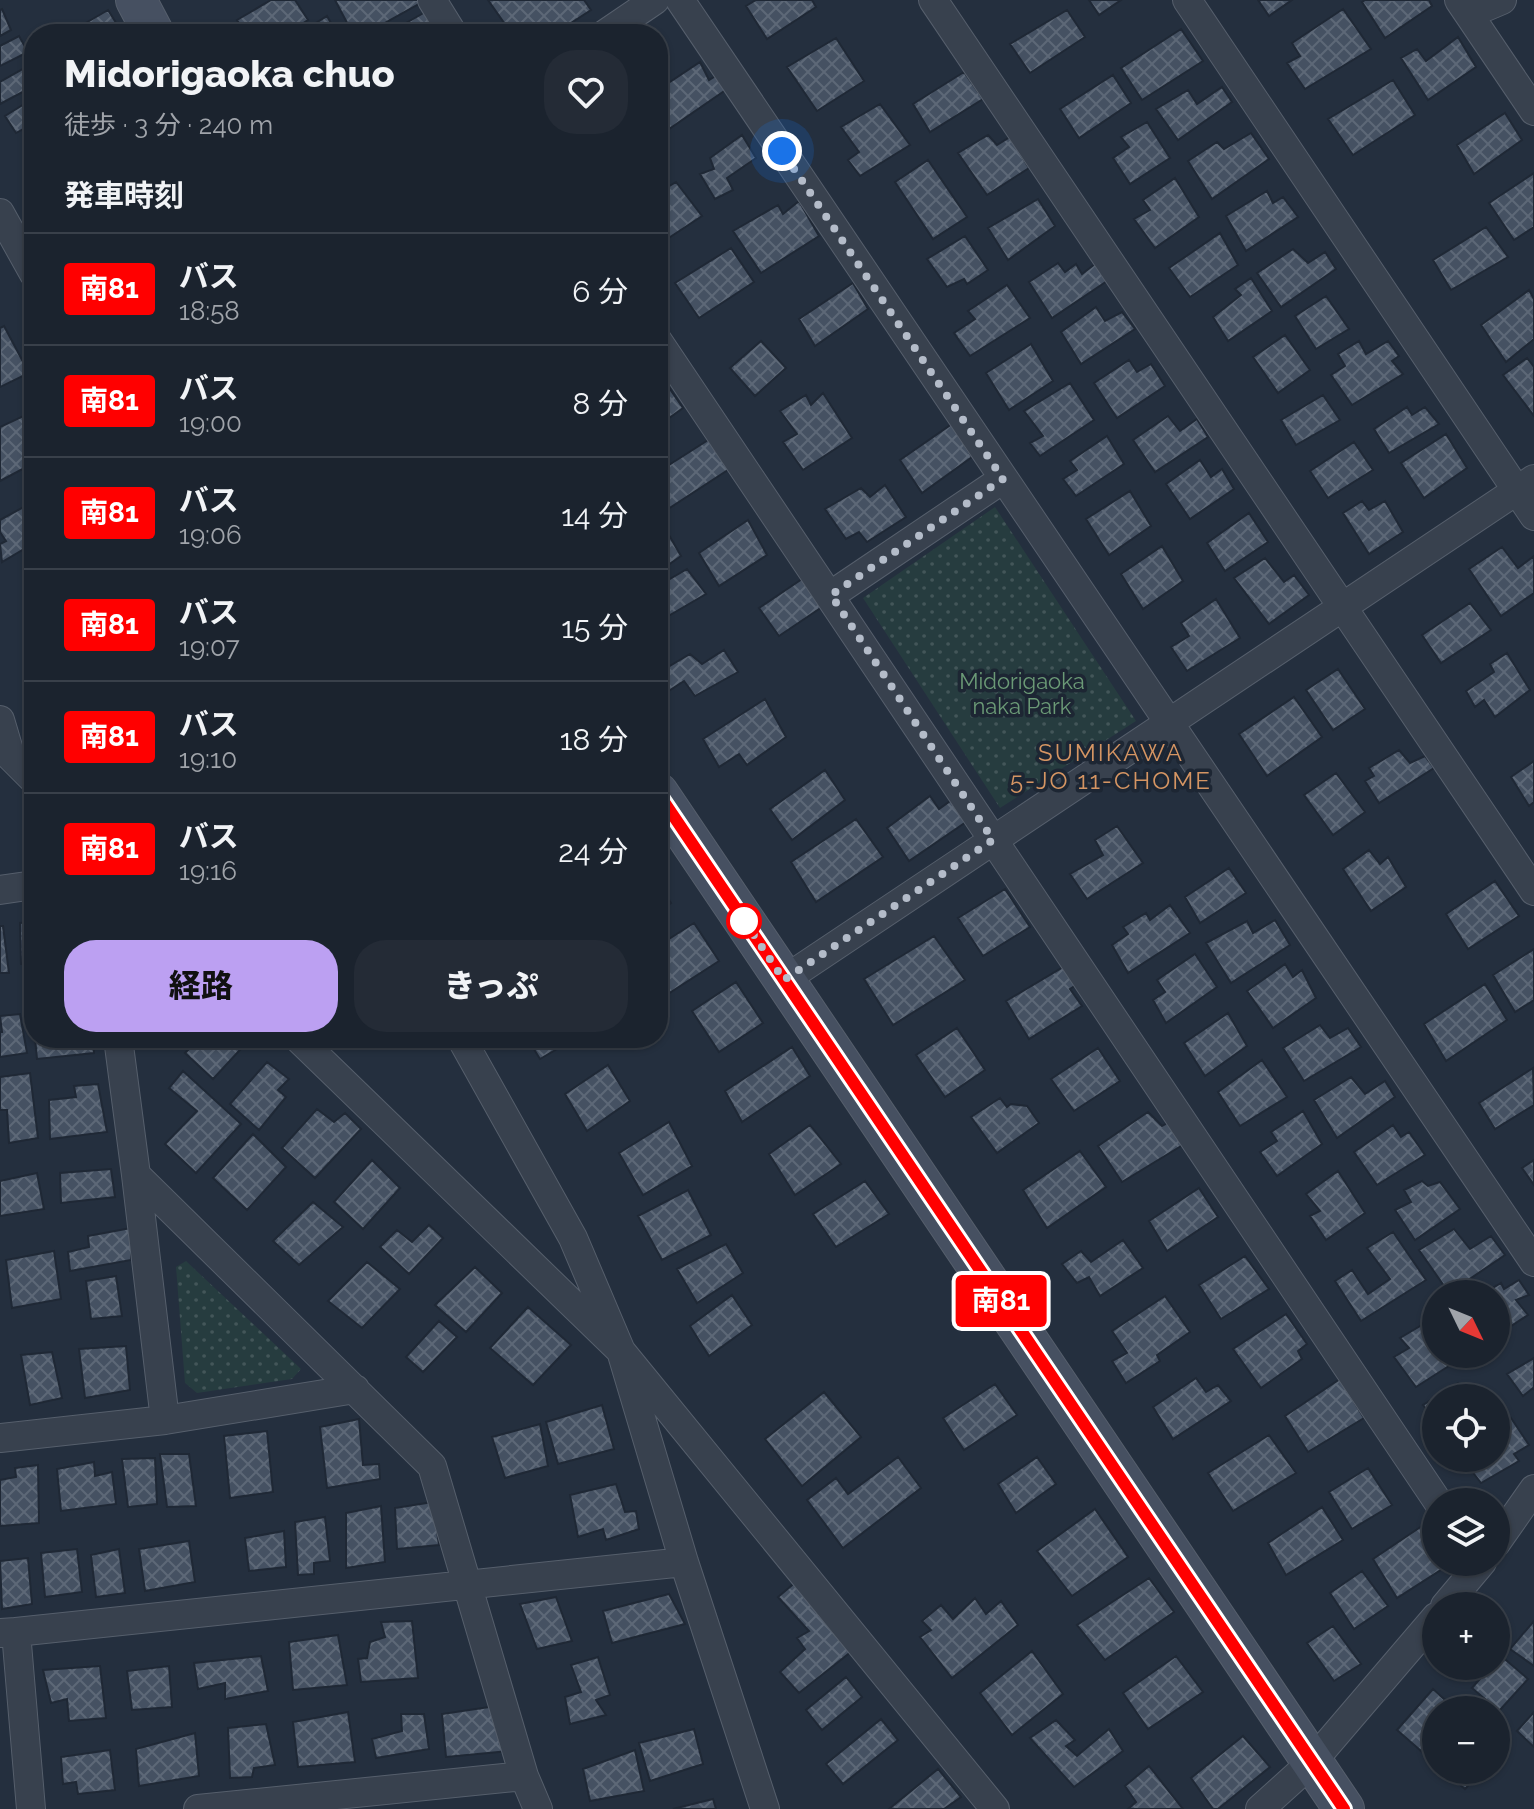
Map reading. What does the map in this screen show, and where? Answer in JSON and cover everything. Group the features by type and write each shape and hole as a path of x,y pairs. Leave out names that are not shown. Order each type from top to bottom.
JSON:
{"street":[{"path":"136,0 149,24"},
{"path":"432,0 447,24"},
{"path":"620,24 655,0"},
{"path":"680,0 1534,1262"},
{"path":"933,0 1534,891"},
{"path":"1187,0 1525,485 1534,516"},
{"path":"1502,0 1464,7 1534,111"},
{"path":"0,213 24,256"},
{"path":"668,356 1429,1488"},
{"path":"831,595 1003,479"},
{"path":"784,980 1525,485"},
{"path":"0,720 11,757 24,770"},
{"path":"668,808 1344,1809"},
{"path":"0,890 24,886"},
{"path":"119,1048 165,1420"},
{"path":"308,1048 621,1351 995,1809"},
{"path":"467,1048 573,1238 621,1351 684,1562 765,1809"},
{"path":"136,1175 432,1466 524,1776 538,1809"},
{"path":"0,1438 165,1420 355,1389"},
{"path":"1510,1522 1534,1489"},
{"path":"31,1809 8,1632 684,1562"},
{"path":"1456,1592 1469,1576"},
{"path":"1260,1809 1312,1762 1422,1633"},
{"path":"198,1809 524,1776"}],"green space":[{"name":"Midorigaoka naka Park","path":"995,507 1136,721 1000,808 863,598"},
{"path":"186,1261 301,1369 292,1379 197,1393 185,1383 176,1267"}],"building":[{"path":"271,0 295,0 308,20 302,24 239,24 237,20"},
{"path":"335,0 426,0 383,24 348,24"},
{"path":"488,0 584,0 591,10 569,24 505,24"},
{"path":"756,0 812,0 816,7 767,39 746,6"},
{"path":"1089,0 1121,0 1099,15"},
{"path":"1258,0 1292,0 1269,16"},
{"path":"1429,0 1432,6 1385,38 1362,2"},
{"path":"1343,9 1371,49 1305,89 1287,63 1300,56 1292,43"},
{"path":"0,10 11,30 0,36"},
{"path":"108,10 117,24 84,24"},
{"path":"1067,10 1085,37 1030,73 1010,44"},
{"path":"427,11 435,24 404,24"},
{"path":"327,16 331,24 315,24"},
{"path":"1181,29 1203,61 1142,100 1121,68"},
{"path":"19,36 24,45 24,54 0,66 0,46"},
{"path":"1458,37 1476,67 1428,100 1401,58 1417,49 1426,61"},
{"path":"836,38 864,81 817,111 787,67"},
{"path":"700,62 709,80 722,72 730,87 669,129 668,83"},
{"path":"24,68 24,91 0,104 0,82"},
{"path":"964,72 983,99 930,132 913,104"},
{"path":"1113,75 1131,103 1079,138 1060,109"},
{"path":"1393,80 1415,115 1353,155 1328,119"},
{"path":"1222,87 1232,102 1178,140 1156,109 1188,90 1197,104"},
{"path":"24,104 24,129 16,133 5,116"},
{"path":"880,104 910,145 860,176 848,160 859,152 841,127"},
{"path":"1505,113 1522,140 1474,174 1457,145"},
{"path":"1147,122 1170,158 1130,184 1113,158 1129,147 1121,137"},
{"path":"1251,133 1269,159 1212,199 1188,161 1217,142 1224,149"},
{"path":"742,135 756,158 727,178 733,190 715,199 700,174 714,169 710,158"},
{"path":"988,135 997,145 1010,137 1029,168 987,195 958,153"},
{"path":"928,160 967,217 933,239 895,182"},
{"path":"1534,173 1534,227 1514,240 1489,203"},
{"path":"1175,178 1199,217 1155,248 1134,219 1150,210 1143,200"},
{"path":"676,182 702,216 668,238 668,187"},
{"path":"1267,191 1273,203 1283,197 1298,217 1246,251 1226,216"},
{"path":"1038,199 1055,226 1008,260 988,228"},
{"path":"799,201 819,236 761,273 733,231 778,205 783,214"},
{"path":"1486,227 1508,257 1451,290 1433,260"},
{"path":"1220,233 1238,265 1190,297 1169,268"},
{"path":"965,236 988,270 967,284 964,279 947,287 927,259"},
{"path":"731,248 754,282 699,318 675,283"},
{"path":"1293,249 1308,263 1325,252 1336,269 1281,307 1257,273"},
{"path":"1104,257 1113,277 1052,318 1029,282 1058,263 1065,272 1076,264 1082,274"},
{"path":"1251,278 1272,311 1228,341 1213,317 1241,295 1235,289"},
{"path":"853,283 868,309 815,346 799,319"},
{"path":"1007,285 1030,318 970,356 954,333 975,319 968,311"},
{"path":"1529,290 1534,299 1534,339 1506,362 1481,325"},
{"path":"1326,296 1349,329 1316,349 1295,316"},
{"path":"1096,307 1105,321 1122,312 1135,329 1081,364 1061,332"},
{"path":"4,326 24,364 24,375 0,387 0,328"},
{"path":"1285,335 1310,370 1278,393 1253,357"},
{"path":"761,341 786,368 755,396 730,368"},
{"path":"1359,341 1366,354 1388,341 1399,356 1392,361 1403,374 1352,405 1331,375 1345,366 1338,354"},
{"path":"1031,344 1053,381 1009,410 986,373"},
{"path":"1527,358 1534,367 1534,416 1503,375"},
{"path":"1129,360 1137,372 1151,364 1165,386 1117,418 1094,383"},
{"path":"1070,383 1094,420 1040,456 1030,443 1043,436 1024,411"},
{"path":"668,386 683,408 668,419"},
{"path":"823,393 852,438 803,470 783,442 797,434 780,411 806,395 811,405"},
{"path":"1323,395 1340,420 1296,445 1281,420"},
{"path":"1407,407 1412,415 1425,407 1439,424 1389,453 1374,429"},
{"path":"24,416 24,468 0,481 0,427"},
{"path":"1168,416 1180,431 1197,419 1208,437 1155,472 1133,440"},
{"path":"952,424 972,457 922,493 900,460"},
{"path":"1446,434 1467,468 1424,498 1401,463"},
{"path":"716,435 737,464 668,509 668,466"},
{"path":"1107,436 1124,464 1076,496 1063,479 1077,470 1070,461"},
{"path":"1354,442 1373,470 1328,498 1310,471"},
{"path":"1200,460 1211,477 1222,469 1234,489 1190,519 1166,484"},
{"path":"885,485 906,517 867,542 859,532 846,539 825,509 861,488 870,497"},
{"path":"1130,491 1151,526 1109,555 1086,519"},
{"path":"1362,501 1369,510 1385,501 1403,532 1369,554 1343,513"},
{"path":"24,507 24,549 2,562 0,544 6,541 0,532 0,520"},
{"path":"1249,513 1268,542 1225,571 1207,543"},
{"path":"748,520 767,555 719,586 699,553"},
{"path":"668,533 681,556 668,565"},
{"path":"1162,546 1183,581 1143,609 1121,574"},
{"path":"1502,547 1518,568 1534,556 1534,593 1501,616 1469,569"},
{"path":"1265,558 1284,582 1294,575 1309,595 1269,624 1234,578"},
{"path":"687,569 706,594 668,616 668,580"},
{"path":"805,577 825,605 779,636 759,608"},
{"path":"1216,599 1240,638 1187,671 1171,647 1189,636 1181,623"},
{"path":"1470,603 1491,630 1441,663 1422,635"},
{"path":"724,650 738,672 695,696 684,681 668,691 668,667 690,654 702,664"},
{"path":"1507,653 1530,690 1495,717 1484,700 1475,707 1466,691 1494,672 1490,664"},
{"path":"1338,669 1365,709 1333,730 1306,690"},
{"path":"1294,697 1322,737 1267,776 1239,734"},
{"path":"765,699 786,737 747,765 739,754 719,767 703,739"},
{"path":"1399,750 1410,763 1425,756 1434,768 1379,803 1365,781 1374,776 1369,768"},
{"path":"1534,761 1534,802 1529,806 1511,777"},
{"path":"825,770 845,800 792,840 770,809"},
{"path":"1336,773 1365,812 1333,835 1304,795"},
{"path":"930,796 939,809 953,799 966,822 909,861 887,828"},
{"path":"856,819 883,857 816,902 791,862"},
{"path":"1117,826 1143,863 1087,899 1070,874 1103,855 1095,840"},
{"path":"1369,850 1380,864 1388,857 1406,887 1371,911 1343,869"},
{"path":"1229,868 1246,893 1200,923 1185,897"},
{"path":"1495,881 1519,916 1468,949 1446,914"},
{"path":"1005,889 1030,927 983,956 958,918"},
{"path":"1170,905 1190,933 1128,973 1112,945 1128,934 1123,927 1146,913 1150,920"},
{"path":"1275,920 1290,945 1231,983 1206,943 1247,921 1253,933"},
{"path":"20,923 24,923 24,964 21,964"},
{"path":"694,923 719,961 668,994 668,940"},
{"path":"0,926 3,926 9,973 0,973"},
{"path":"934,936 965,980 893,1025 864,979"},
{"path":"1534,949 1534,1000 1515,1012 1493,975"},
{"path":"1195,954 1217,987 1166,1023 1153,1000 1165,992 1157,980"},
{"path":"1285,964 1293,977 1302,970 1316,998 1273,1028 1247,991"},
{"path":"1065,966 1076,985 1070,989 1082,1006 1029,1039 1006,1001"},
{"path":"736,982 763,1023 719,1052 692,1011"},
{"path":"1485,984 1507,1020 1446,1061 1424,1024"},
{"path":"1228,1013 1247,1046 1205,1076 1184,1043"},
{"path":"20,1014 27,1053 0,1057 0,1016"},
{"path":"1320,1025 1330,1038 1348,1028 1361,1047 1304,1081 1283,1048"},
{"path":"957,1028 985,1070 945,1097 916,1055"},
{"path":"792,1047 810,1076 742,1122 725,1091"},
{"path":"36,1048 94,1048 94,1053 37,1059"},
{"path":"190,1048 242,1048 213,1079 185,1053"},
{"path":"533,1048 559,1048 540,1059"},
{"path":"1098,1048 1120,1081 1074,1111 1051,1079"},
{"path":"1262,1060 1287,1097 1240,1126 1218,1092"},
{"path":"267,1062 289,1079 278,1090 286,1097 259,1130 230,1104"},
{"path":"608,1065 630,1101 587,1131 565,1094"},
{"path":"1533,1068 1534,1105 1495,1129 1479,1103"},
{"path":"183,1071 241,1124 196,1173 165,1144 197,1111 169,1088"},
{"path":"30,1073 38,1138 9,1143 7,1110 0,1110 0,1077"},
{"path":"1351,1077 1365,1094 1385,1081 1395,1097 1337,1138 1314,1100"},
{"path":"98,1084 107,1132 50,1139 49,1100 76,1097 74,1086"},
{"path":"1000,1098 1007,1107 1011,1104 1027,1106 1039,1123 997,1153 971,1117"},
{"path":"317,1109 334,1122 345,1113 361,1129 315,1178 282,1148"},
{"path":"1303,1111 1322,1144 1277,1176 1260,1152 1277,1141 1271,1132"},
{"path":"1148,1112 1162,1126 1171,1121 1186,1143 1122,1182 1098,1146"},
{"path":"669,1122 692,1166 643,1195 619,1153"},
{"path":"810,1125 841,1164 795,1195 769,1154"},
{"path":"1393,1125 1401,1137 1409,1132 1425,1155 1377,1185 1354,1152"},
{"path":"253,1134 286,1167 247,1210 213,1178"},
{"path":"1080,1151 1106,1187 1047,1228 1023,1190"},
{"path":"372,1160 400,1188 363,1229 334,1202"},
{"path":"1534,1160 1534,1185 1522,1168"},
{"path":"111,1169 115,1197 61,1203 60,1173"},
{"path":"1338,1171 1365,1213 1326,1240 1310,1216 1320,1211 1306,1194"},
{"path":"37,1173 44,1209 0,1216 0,1181"},
{"path":"865,1181 889,1214 836,1247 813,1214"},
{"path":"1422,1181 1428,1186 1440,1182 1460,1209 1415,1240 1395,1210 1411,1202 1404,1190"},
{"path":"1199,1188 1218,1217 1167,1251 1149,1221"},
{"path":"688,1190 711,1235 662,1260 638,1216"},
{"path":"313,1202 343,1227 299,1265 273,1241"},
{"path":"429,1225 443,1238 409,1274 380,1247 397,1230 412,1242"},
{"path":"131,1228 131,1260 70,1271 68,1252 89,1247 88,1236"},
{"path":"1454,1229 1470,1249 1491,1236 1505,1255 1468,1280 1440,1280 1419,1250"},
{"path":"1393,1232 1426,1280 1361,1321 1335,1281 1352,1270 1368,1294 1390,1279 1367,1248"},
{"path":"1123,1240 1143,1268 1100,1296 1089,1277 1077,1283 1062,1264 1081,1251 1091,1262"},
{"path":"726,1244 743,1273 697,1303 677,1269"},
{"path":"54,1251 61,1299 12,1308 6,1260"},
{"path":"1245,1256 1269,1289 1221,1319 1199,1285"},
{"path":"367,1262 400,1289 362,1328 328,1301"},
{"path":"475,1267 502,1293 466,1332 435,1305"},
{"path":"116,1276 122,1316 91,1319 86,1281"},
{"path":"1519,1280 1529,1295 1516,1300 1528,1315 1510,1327 1510,1285"},
{"path":"732,1295 752,1325 709,1356 690,1326"},
{"path":"1165,1296 1190,1332 1157,1355 1160,1361 1126,1383 1112,1361 1127,1353 1112,1331"},
{"path":"528,1307 571,1345 533,1385 490,1348"},
{"path":"1286,1314 1307,1344 1298,1351 1302,1359 1261,1388 1233,1349"},
{"path":"439,1321 457,1337 423,1372 406,1357"},
{"path":"1422,1325 1422,1368 1446,1368 1416,1387 1394,1357 1409,1348 1400,1338"},
{"path":"126,1346 130,1390 85,1398 79,1349"},
{"path":"52,1352 62,1398 30,1405 21,1355"},
{"path":"1534,1358 1534,1390 1523,1396 1507,1374"},
{"path":"1196,1378 1206,1392 1218,1385 1231,1401 1173,1439 1153,1407"},
{"path":"1340,1379 1364,1418 1308,1452 1285,1416"},
{"path":"995,1384 1017,1415 964,1450 943,1418"},
{"path":"824,1392 861,1437 802,1486 765,1439"},
{"path":"602,1405 614,1449 558,1464 546,1422"},
{"path":"359,1419 363,1465 379,1464 380,1479 327,1488 320,1427"},
{"path":"1510,1419 1529,1445 1514,1454 1519,1461 1510,1466"},
{"path":"540,1424 548,1466 505,1478 492,1437"},
{"path":"267,1431 273,1492 230,1498 224,1436"},
{"path":"1269,1435 1296,1473 1233,1511 1208,1473"},
{"path":"160,1454 189,1454 196,1506 167,1507"},
{"path":"898,1457 921,1488 843,1548 807,1500 836,1478 848,1494"},
{"path":"1037,1457 1056,1484 1016,1513 998,1484"},
{"path":"155,1458 157,1504 128,1507 122,1459"},
{"path":"94,1462 95,1476 112,1472 116,1504 61,1511 57,1469"},
{"path":"38,1465 39,1523 0,1526 0,1480 16,1477 15,1468"},
{"path":"1368,1468 1392,1505 1352,1529 1329,1492"},
{"path":"1473,1472 1500,1472 1481,1483"},
{"path":"616,1484 625,1512 636,1511 639,1529 606,1540 603,1529 578,1537 570,1495"},
{"path":"433,1502 439,1545 397,1549 395,1508"},
{"path":"381,1506 385,1562 346,1568 346,1513"},
{"path":"1322,1507 1343,1540 1286,1575 1268,1543"},
{"path":"1095,1509 1128,1557 1072,1596 1037,1551"},
{"path":"325,1517 330,1561 314,1563 314,1574 298,1575 295,1522"},
{"path":"1422,1526 1422,1576 1431,1576 1397,1598 1373,1559"},
{"path":"284,1531 286,1567 249,1571 245,1538"},
{"path":"189,1541 195,1582 145,1591 139,1549"},
{"path":"77,1549 82,1592 45,1597 41,1553"},
{"path":"119,1549 125,1593 96,1597 91,1555"},
{"path":"28,1558 32,1604 2,1609 0,1561"},
{"path":"1362,1571 1388,1606 1354,1629 1330,1593"},
{"path":"1149,1578 1174,1612 1105,1660 1077,1625"},
{"path":"797,1581 852,1651 799,1693 780,1672 805,1649 797,1638 809,1631 778,1597"},
{"path":"669,1594 685,1624 612,1643 603,1611"},
{"path":"556,1597 572,1641 537,1649 520,1604"},
{"path":"975,1598 986,1614 1001,1601 1018,1625 952,1678 920,1637 931,1630 922,1621 941,1605 953,1619"},
{"path":"412,1621 418,1678 361,1682 358,1659 367,1658 370,1642 385,1637 381,1622"},
{"path":"1534,1621 1534,1666 1510,1649"},
{"path":"1333,1626 1361,1664 1334,1681 1307,1643"},
{"path":"338,1635 347,1685 293,1690 289,1642"},
{"path":"1032,1651 1063,1694 1012,1735 980,1693"},
{"path":"261,1656 268,1691 225,1699 225,1683 198,1689 194,1663"},
{"path":"1176,1656 1203,1692 1148,1729 1123,1693"},
{"path":"598,1657 610,1695 596,1700 606,1715 570,1724 565,1697 581,1692 571,1665"},
{"path":"1510,1664 1528,1679 1510,1699 1510,1696 1481,1696 1472,1688 1479,1680 1510,1680"},
{"path":"100,1666 106,1718 69,1721 67,1699 51,1703 43,1670"},
{"path":"169,1666 172,1707 132,1710 127,1671"},
{"path":"846,1677 862,1697 822,1730 806,1710"},
{"path":"1433,1689 1441,1696 1427,1696"},
{"path":"1422,1702 1422,1752 1397,1730"},
{"path":"503,1705 509,1751 446,1757 442,1714"},
{"path":"348,1712 355,1762 298,1767 293,1722"},
{"path":"1534,1712 1534,1747 1517,1731"},
{"path":"401,1714 424,1714 429,1749 376,1758 372,1739 402,1731"},
{"path":"881,1719 898,1740 843,1784 826,1764"},
{"path":"1056,1720 1075,1740 1066,1746 1077,1756 1109,1729 1123,1751 1074,1787 1030,1738"},
{"path":"266,1724 275,1765 254,1768 252,1777 230,1778 228,1728"},
{"path":"694,1729 703,1764 650,1781 639,1743"},
{"path":"195,1733 199,1776 139,1786 136,1749"},
{"path":"1243,1736 1270,1767 1218,1809 1213,1809 1191,1778"},
{"path":"110,1750 115,1790 78,1794 76,1782 63,1784 61,1757"},
{"path":"635,1750 644,1791 590,1801 583,1769"},
{"path":"1149,1766 1183,1809 1128,1809 1136,1802 1125,1786"},
{"path":"938,1769 961,1797 944,1809 889,1809"},
{"path":"713,1799 716,1809 673,1809"}],"bus line":[{"name":"南81","path":"668,808 1344,1809"}],"district":[{"name":"SUMIKAWA 5-JO 11-CHOME","path":"1111,767"}],"route":[{"path":"744,921 737,910 784,980 993,840 831,595 1003,479 782,151"}]}
